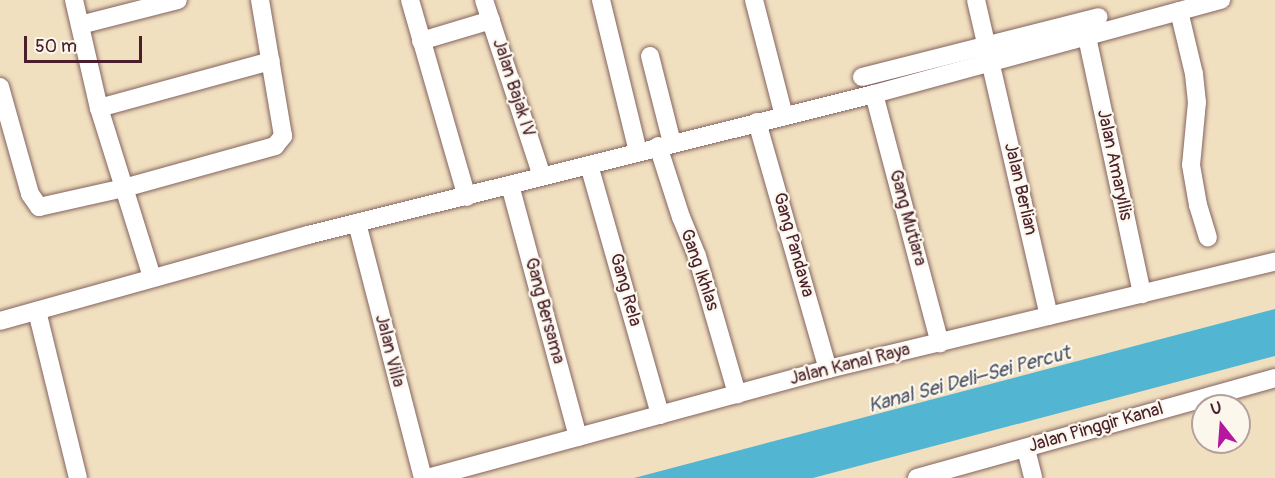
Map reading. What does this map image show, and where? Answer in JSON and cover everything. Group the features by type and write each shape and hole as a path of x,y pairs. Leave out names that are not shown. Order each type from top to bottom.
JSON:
{"street":[{"path":"74,0 99,108 152,277"},
{"path":"80,25 116,8 178,0"},
{"path":"0,87 30,194 36,206 49,207 275,146 283,136 260,0"},
{"path":"410,0 467,197"},
{"name":"Jalan Bajak IV","path":"484,0 542,176"},
{"path":"601,0 638,152"},
{"path":"754,0 784,116"},
{"name":"Jalan Berlian","path":"976,0 1048,316"},
{"path":"862,77 1087,37 1182,7 1221,0"},
{"path":"1182,7 1197,102 1191,165 1198,205 1208,237"},
{"path":"0,321 152,277 357,223 874,94 1099,17"},
{"path":"421,41 491,20"},
{"name":"Jalan Amaryllis","path":"1087,37 1142,294"},
{"name":"Gang Ikhlas","path":"650,56 665,145 681,218 698,256 737,394"},
{"path":"99,108 271,62"},
{"name":"Gang Mutiara","path":"874,94 940,343"},
{"name":"Gang Pandawa","path":"757,122 828,369"},
{"name":"Gang Rela","path":"589,165 660,415"},
{"name":"Gang Bersama","path":"510,185 578,438"},
{"name":"Jalan Villa","path":"357,223 425,478"},
{"name":"Jalan Kanal Raya","path":"425,478 828,369 1275,262"},
{"path":"38,311 78,478"},
{"name":"Jalan Pinggir Kanal","path":"917,478 1275,378"},
{"path":"1026,448 1033,478"}],"water":[{"path":"1275,309 1275,356 813,478 634,478"}],"water label":[{"name":"Kanal Sei Deli–Sei Percut","path":"969,379"}]}
